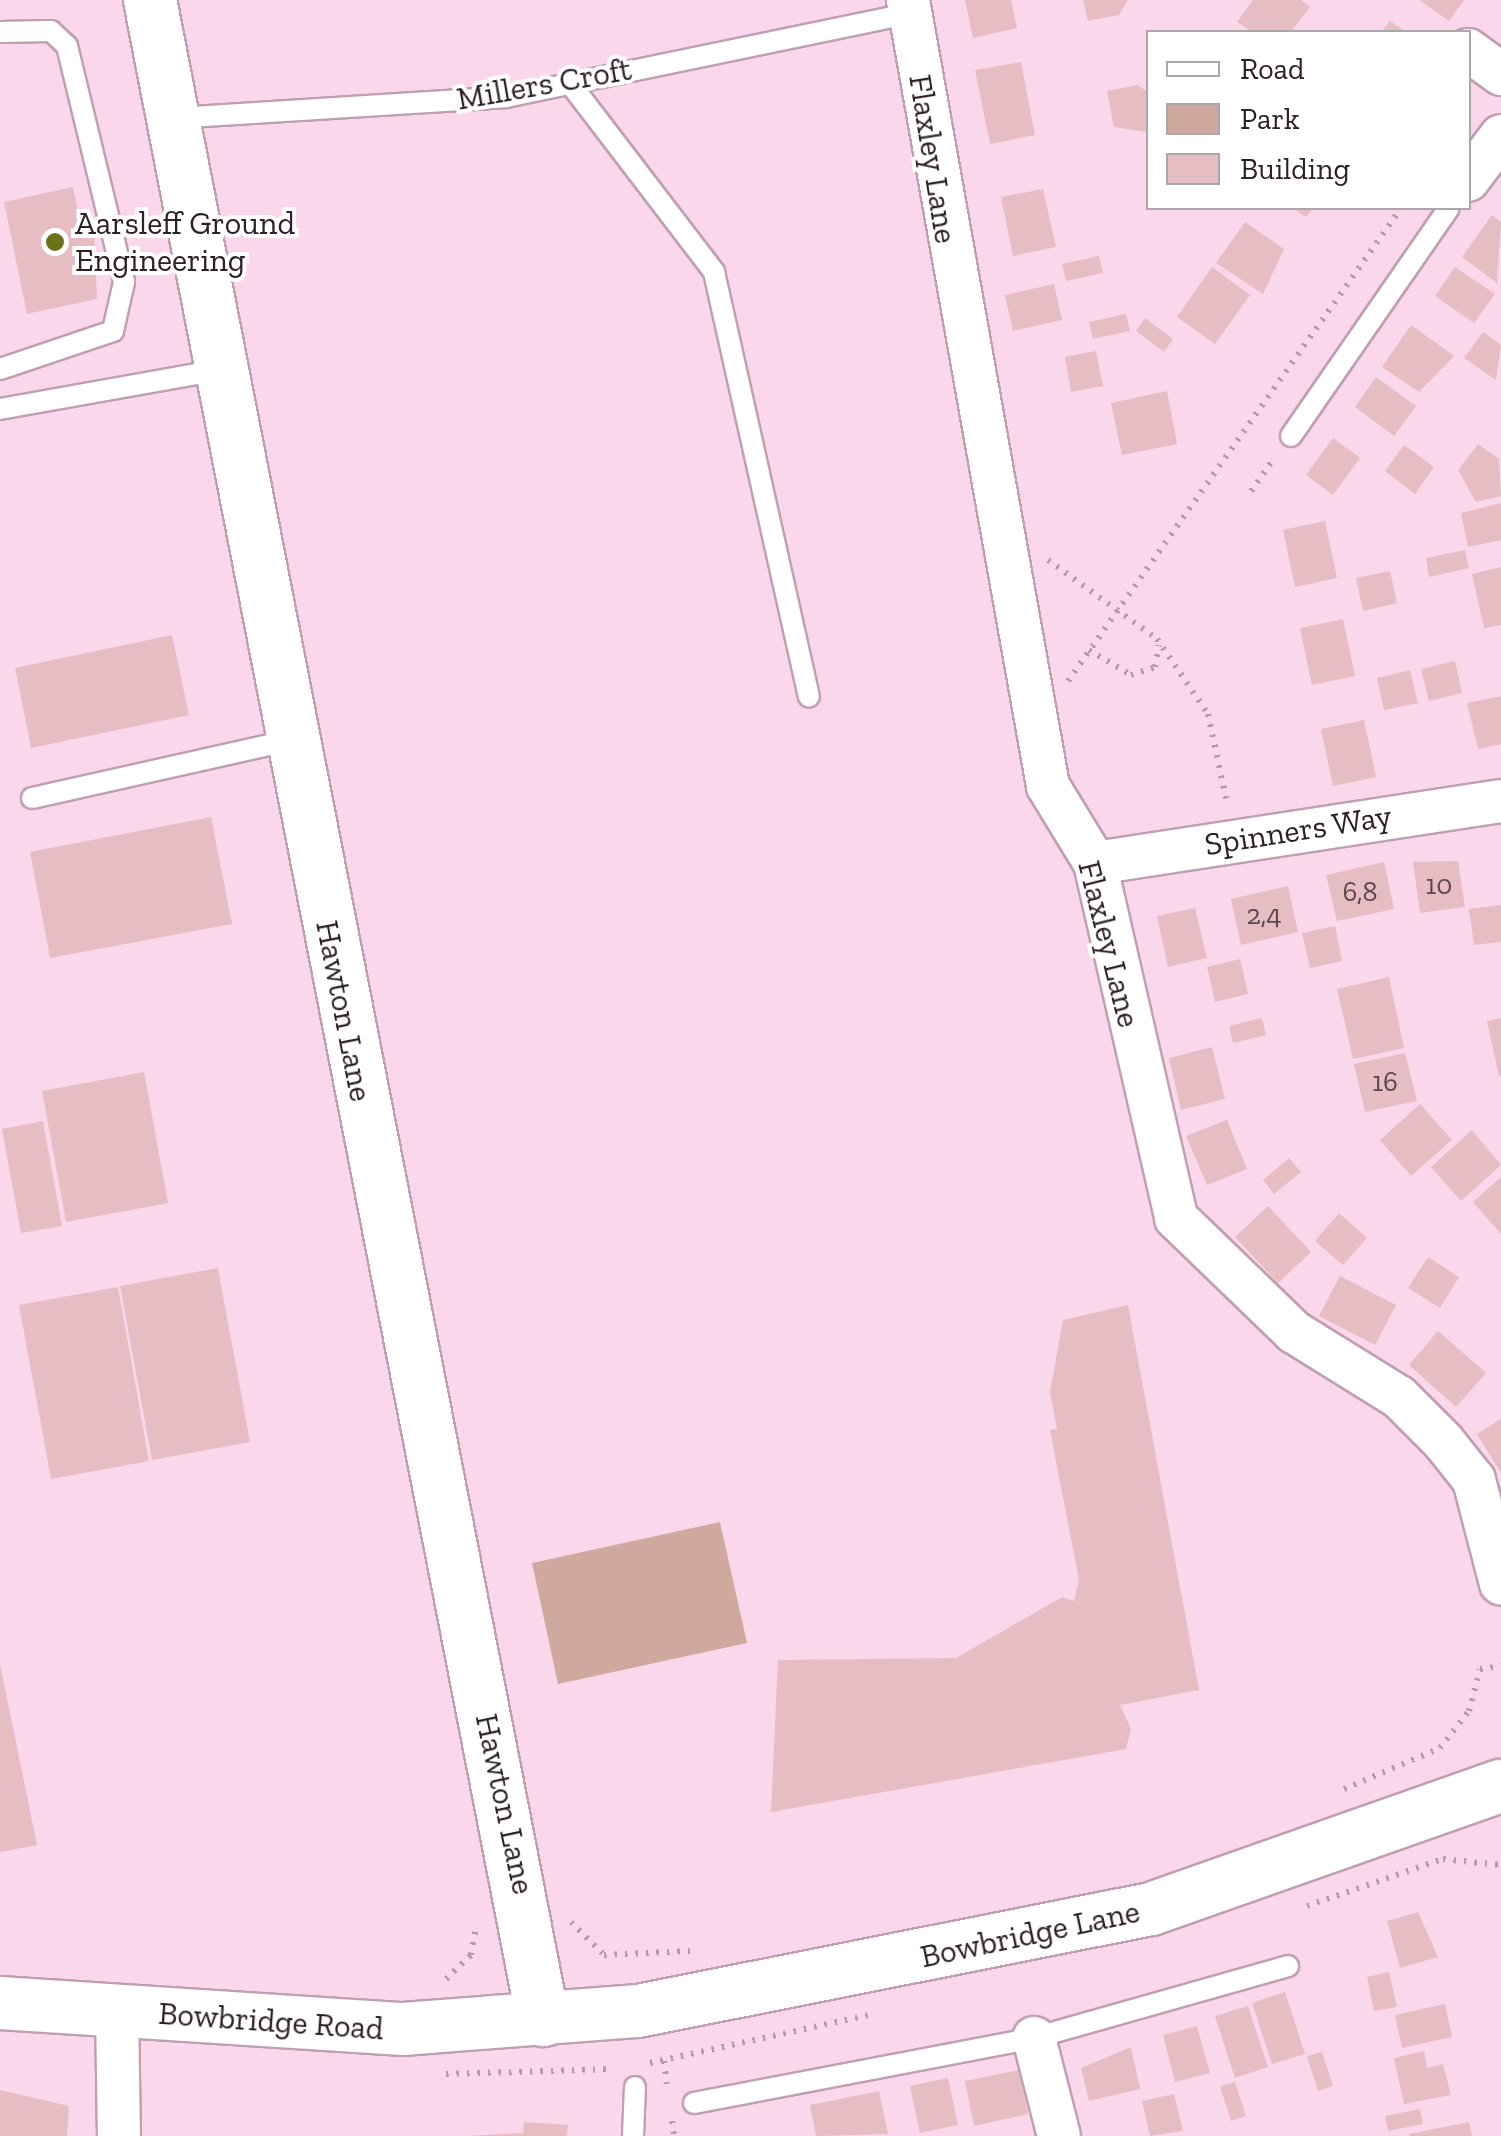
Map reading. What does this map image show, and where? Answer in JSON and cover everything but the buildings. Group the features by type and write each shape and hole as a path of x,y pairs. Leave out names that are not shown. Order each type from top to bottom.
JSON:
{"street":[{"name":"Hawton Lane","path":"150,0 543,2020"},
{"name":"Flaxley Lane","path":"909,7 1000,537 1048,786 1096,863 1176,1218 1294,1332 1399,1397 1444,1442 1474,1480 1501,1584"},
{"path":"1471,52 1501,74"},
{"path":"1471,176 1501,136"},
{"name":"Spinners Way","path":"1096,863 1501,801"},
{"name":"Bowbridge Lane","path":"543,2020 808,1980 1133,1914 1501,1786"},
{"name":"Bowbridge Road","path":"0,2004 374,2029 543,2020"},
{"path":"118,2011 119,2136"},
{"path":"1034,2038 1059,2136"}],"lane":[{"name":"Millers Croft","path":"173,118 572,86 909,7"},
{"path":"0,32 52,31 66,46 124,282 114,332 0,369"},
{"path":"572,86 714,272 809,697"},
{"path":"1290,436 1448,210"},
{"path":"0,409 222,370"},
{"path":"32,798 292,740"},
{"path":"694,2103 1034,2038 1288,1966"},
{"path":"632,2136 635,2087"}],"path":[{"path":"1037,729 1400,210"},
{"path":"1252,491 1290,436"},
{"path":"1000,537 1122,606 1157,639 1208,714 1234,839"},
{"path":"1089,650 1145,674 1160,658 1157,639"},
{"path":"1333,1794 1440,1748 1469,1711 1480,1669 1501,1666"},
{"path":"427,1985 471,1955 475,1907"},
{"path":"572,1924 604,1954 705,1951"}],"green space":[{"path":"720,1522 747,1643 558,1684 532,1563"}],"place":[{"name":"Aarsleff Ground Engineering","path":"55,242"}]}
